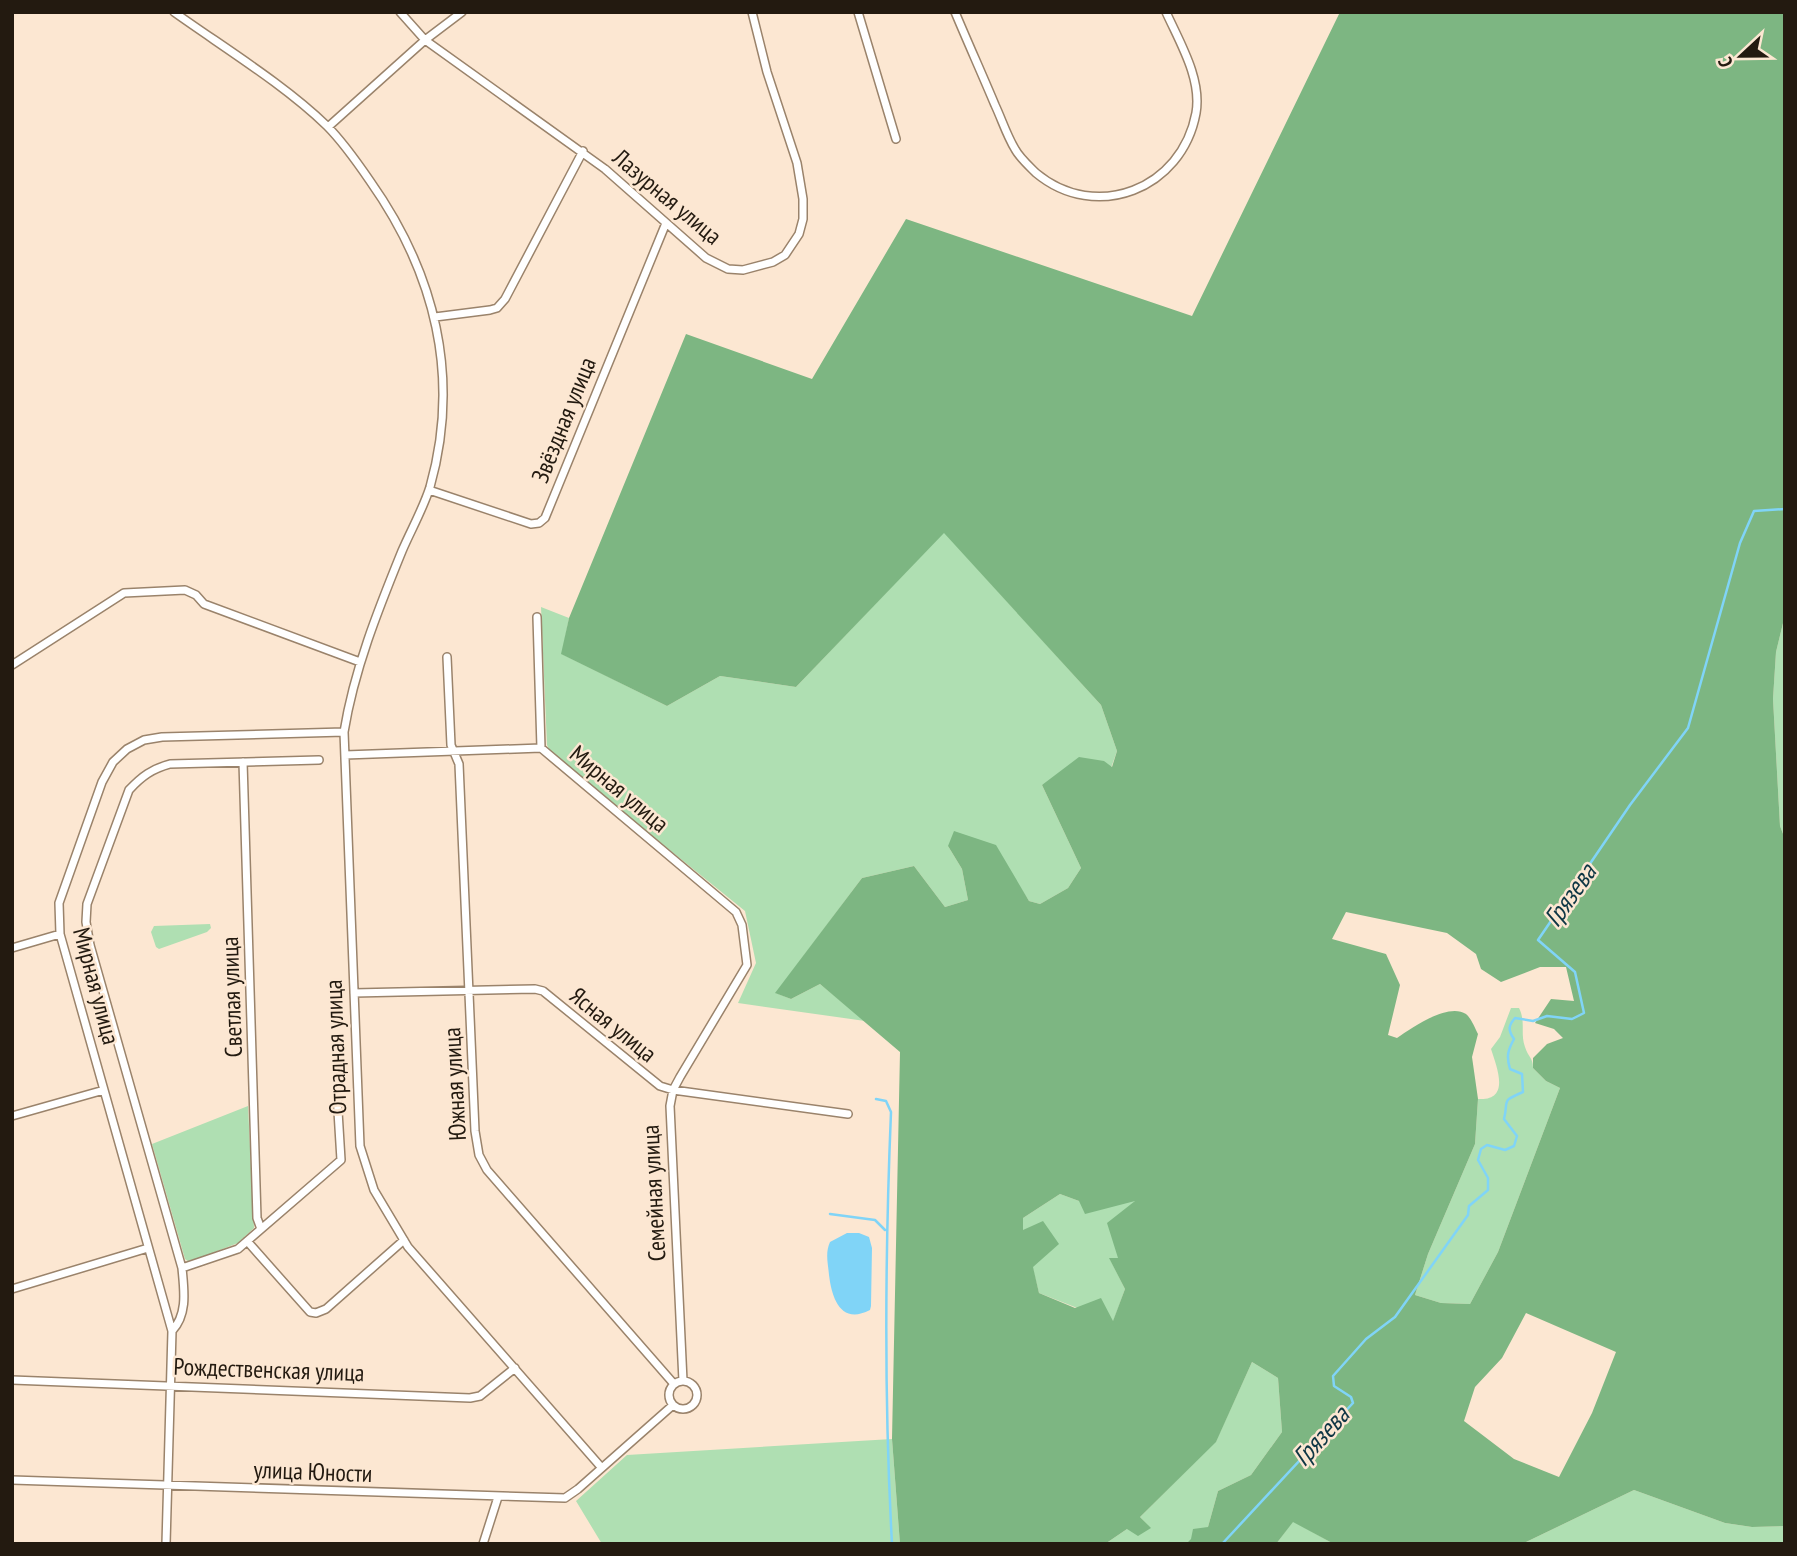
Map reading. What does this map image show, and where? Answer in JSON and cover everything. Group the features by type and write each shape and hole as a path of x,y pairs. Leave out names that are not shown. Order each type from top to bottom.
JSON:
{"street":[{"name":"Отрадная улица","path":"174,12 295,98 328,127 366,175 403,234 420,272 435,317 444,375 443,416 429,489 360,662 349,700 344,732 360,1146 373,1190 404,1240 601,1467"},
{"name":"Лазурная улица","path":"400,12 425,40 583,151 706,258 728,269 743,270 773,262 785,255 799,234 803,219 803,199 797,163 767,72 751,12"},
{"path":"328,127 425,40 462,12"},
{"path":"858,12 896,139"},
{"path":"955,12 1016,152 1037,173 1059,188 1089,197 1115,195 1140,188 1161,176 1177,160 1186,141 1196,113 1196,89 1185,53 1166,12"},
{"path":"435,317 490,310 505,299 583,151"},
{"name":"Звёздная улица","path":"429,489 531,524 539,523 545,518 666,223"},
{"path":"12,665 124,593 185,590 196,595 204,604 360,662"},
{"path":"537,617 541,748"},
{"name":"Южная улица","path":"447,657 451,745 459,764 475,1131 479,1156 487,1170 674,1384"},
{"name":"Мирная улица","path":"166,1544 172,1332 60,934 59,903 102,782 113,762 127,749 144,740 162,737 344,732"},
{"name":"Мирная улица","path":"345,755 541,748 736,912 742,925 747,965 717,1016"},
{"name":"Мирная улица","path":"172,1332 177,1326 184,1305 182,1268 90,945 86,922 87,904 129,790 154,768 170,764 319,760"},
{"name":"Светлая улица","path":"243,762 257,1218 261,1229"},
{"path":"12,948 60,934"},
{"name":"Ясная улица","path":"354,993 535,989 543,991 653,1082 673,1090 848,1114"},
{"name":"Семейная улица","path":"683,1381 670,1107 673,1090 717,1016"},
{"path":"12,1116 104,1090"},
{"path":"182,1268 238,1249 341,1160 337,1095"},
{"path":"247,1241 310,1312 316,1313 326,1310 404,1240"},
{"path":"12,1289 148,1248"},
{"name":"Рождественская улица","path":"12,1380 470,1398 480,1396 515,1368"},
{"path":"683,1381 695,1388 695,1402 685,1409 673,1405 669,1391 674,1384 683,1381"},
{"name":"улица Юности","path":"12,1480 565,1498 579,1489 673,1405"},
{"path":"483,1544 498,1497"}],"green space":[{"path":"1340,12 1785,12 1785,615 1776,652 1773,699 1780,826 1785,839 1785,1526 1752,1527 1725,1523 1634,1490 1522,1544 1334,1544 1293,1522 1276,1544 1186,1544 1191,1539 1193,1529 1208,1527 1218,1491 1251,1475 1282,1432 1278,1378 1252,1362 1216,1442 1140,1517 1151,1528 1138,1536 1127,1529 1105,1544 900,1544 892,1439 900,1052 820,984 791,999 775,993 862,878 914,866 945,907 968,900 962,869 948,846 954,831 996,845 1029,901 1040,904 1068,888 1081,868 1042,785 1079,757 1104,761 1112,767 1117,751 1101,705 944,533 796,687 720,676 667,706 561,654 569,618 686,334 812,379 906,219 1192,316","holes":["1346,912 1447,933 1476,954 1481,969 1501,982 1540,967 1566,967 1574,1001 1551,999 1535,1023 1554,1029 1563,1038 1547,1044 1533,1058 1533,1068 1546,1081 1560,1088 1498,1252 1470,1304 1441,1303 1415,1295 1428,1254 1475,1144 1478,1099 1472,1057 1478,1034 1466,1014 1450,1011 1430,1018 1397,1038 1388,1035 1400,985 1386,954 1332,939","1060,1194 1079,1201 1085,1214 1135,1201 1107,1223 1118,1258 1109,1258 1125,1289 1113,1321 1101,1298 1075,1308 1039,1293 1033,1267 1059,1244 1043,1221 1023,1230 1023,1218","1526,1313 1616,1352 1592,1413 1559,1477 1514,1459 1464,1421 1475,1387 1502,1358"]},
{"path":"944,532 1101,705 1117,751 1111,768 1042,785 1081,868 1068,888 1040,904 1029,901 1018,884 948,846 962,869 968,900 945,907 914,866 862,878 776,993 791,999 820,984 865,1021 738,1003 756,963 745,911 551,754 547,745 541,607 569,618 562,654 667,706 720,676 796,687"},
{"path":"1785,615 1785,839 1780,826 1773,699 1776,652"},
{"path":"210,924 211,928 207,932 159,949 151,932 154,926"},
{"path":"1511,1008 1519,1008 1521,1013 1524,1042 1533,1068 1546,1081 1560,1088 1498,1252 1470,1304 1441,1303 1415,1295 1428,1254 1475,1144 1478,1099 1495,1095 1498,1090 1498,1075 1491,1049 1500,1037"},
{"path":"248,1106 254,1228 238,1243 189,1262 185,1259 152,1144"},
{"path":"1060,1194 1079,1201 1137,1200 1118,1259 1110,1259 1125,1289 1113,1322 1039,1293 1023,1230 1023,1218"},
{"path":"1252,1362 1278,1378 1282,1432 1251,1475 1218,1491 1208,1527 1186,1544 1105,1544 1127,1529 1150,1528 1140,1517 1216,1441"},
{"path":"892,1439 900,1544 602,1544 576,1501 627,1455"},
{"path":"1634,1490 1725,1523 1752,1527 1785,1526 1785,1544 1522,1544"},
{"path":"1293,1521 1334,1544 1276,1544"}],"water":[{"path":"847,1233 859,1233 869,1237 872,1248 871,1306 870,1310 860,1314 845,1312 840,1307 830,1284 828,1246 830,1242"}],"waterway":[{"name":"Грязева","path":"1222,1544 1353,1403 1351,1397 1334,1386 1333,1376 1366,1339 1395,1317 1468,1215 1469,1206 1488,1190 1488,1178 1478,1160 1481,1149 1487,1145 1505,1150 1514,1146 1517,1136 1504,1119 1506,1104 1508,1100 1523,1092 1522,1074 1510,1069 1509,1064 1508,1053 1514,1039 1510,1031 1511,1023 1515,1018 1533,1021 1547,1016 1572,1019 1584,1013 1575,972 1538,940 1630,805 1688,728 1740,543 1754,511 1785,509"},
{"path":"876,1099 886,1101 891,1112 886,1328 892,1544"},
{"path":"830,1214 875,1220 885,1230"}]}
